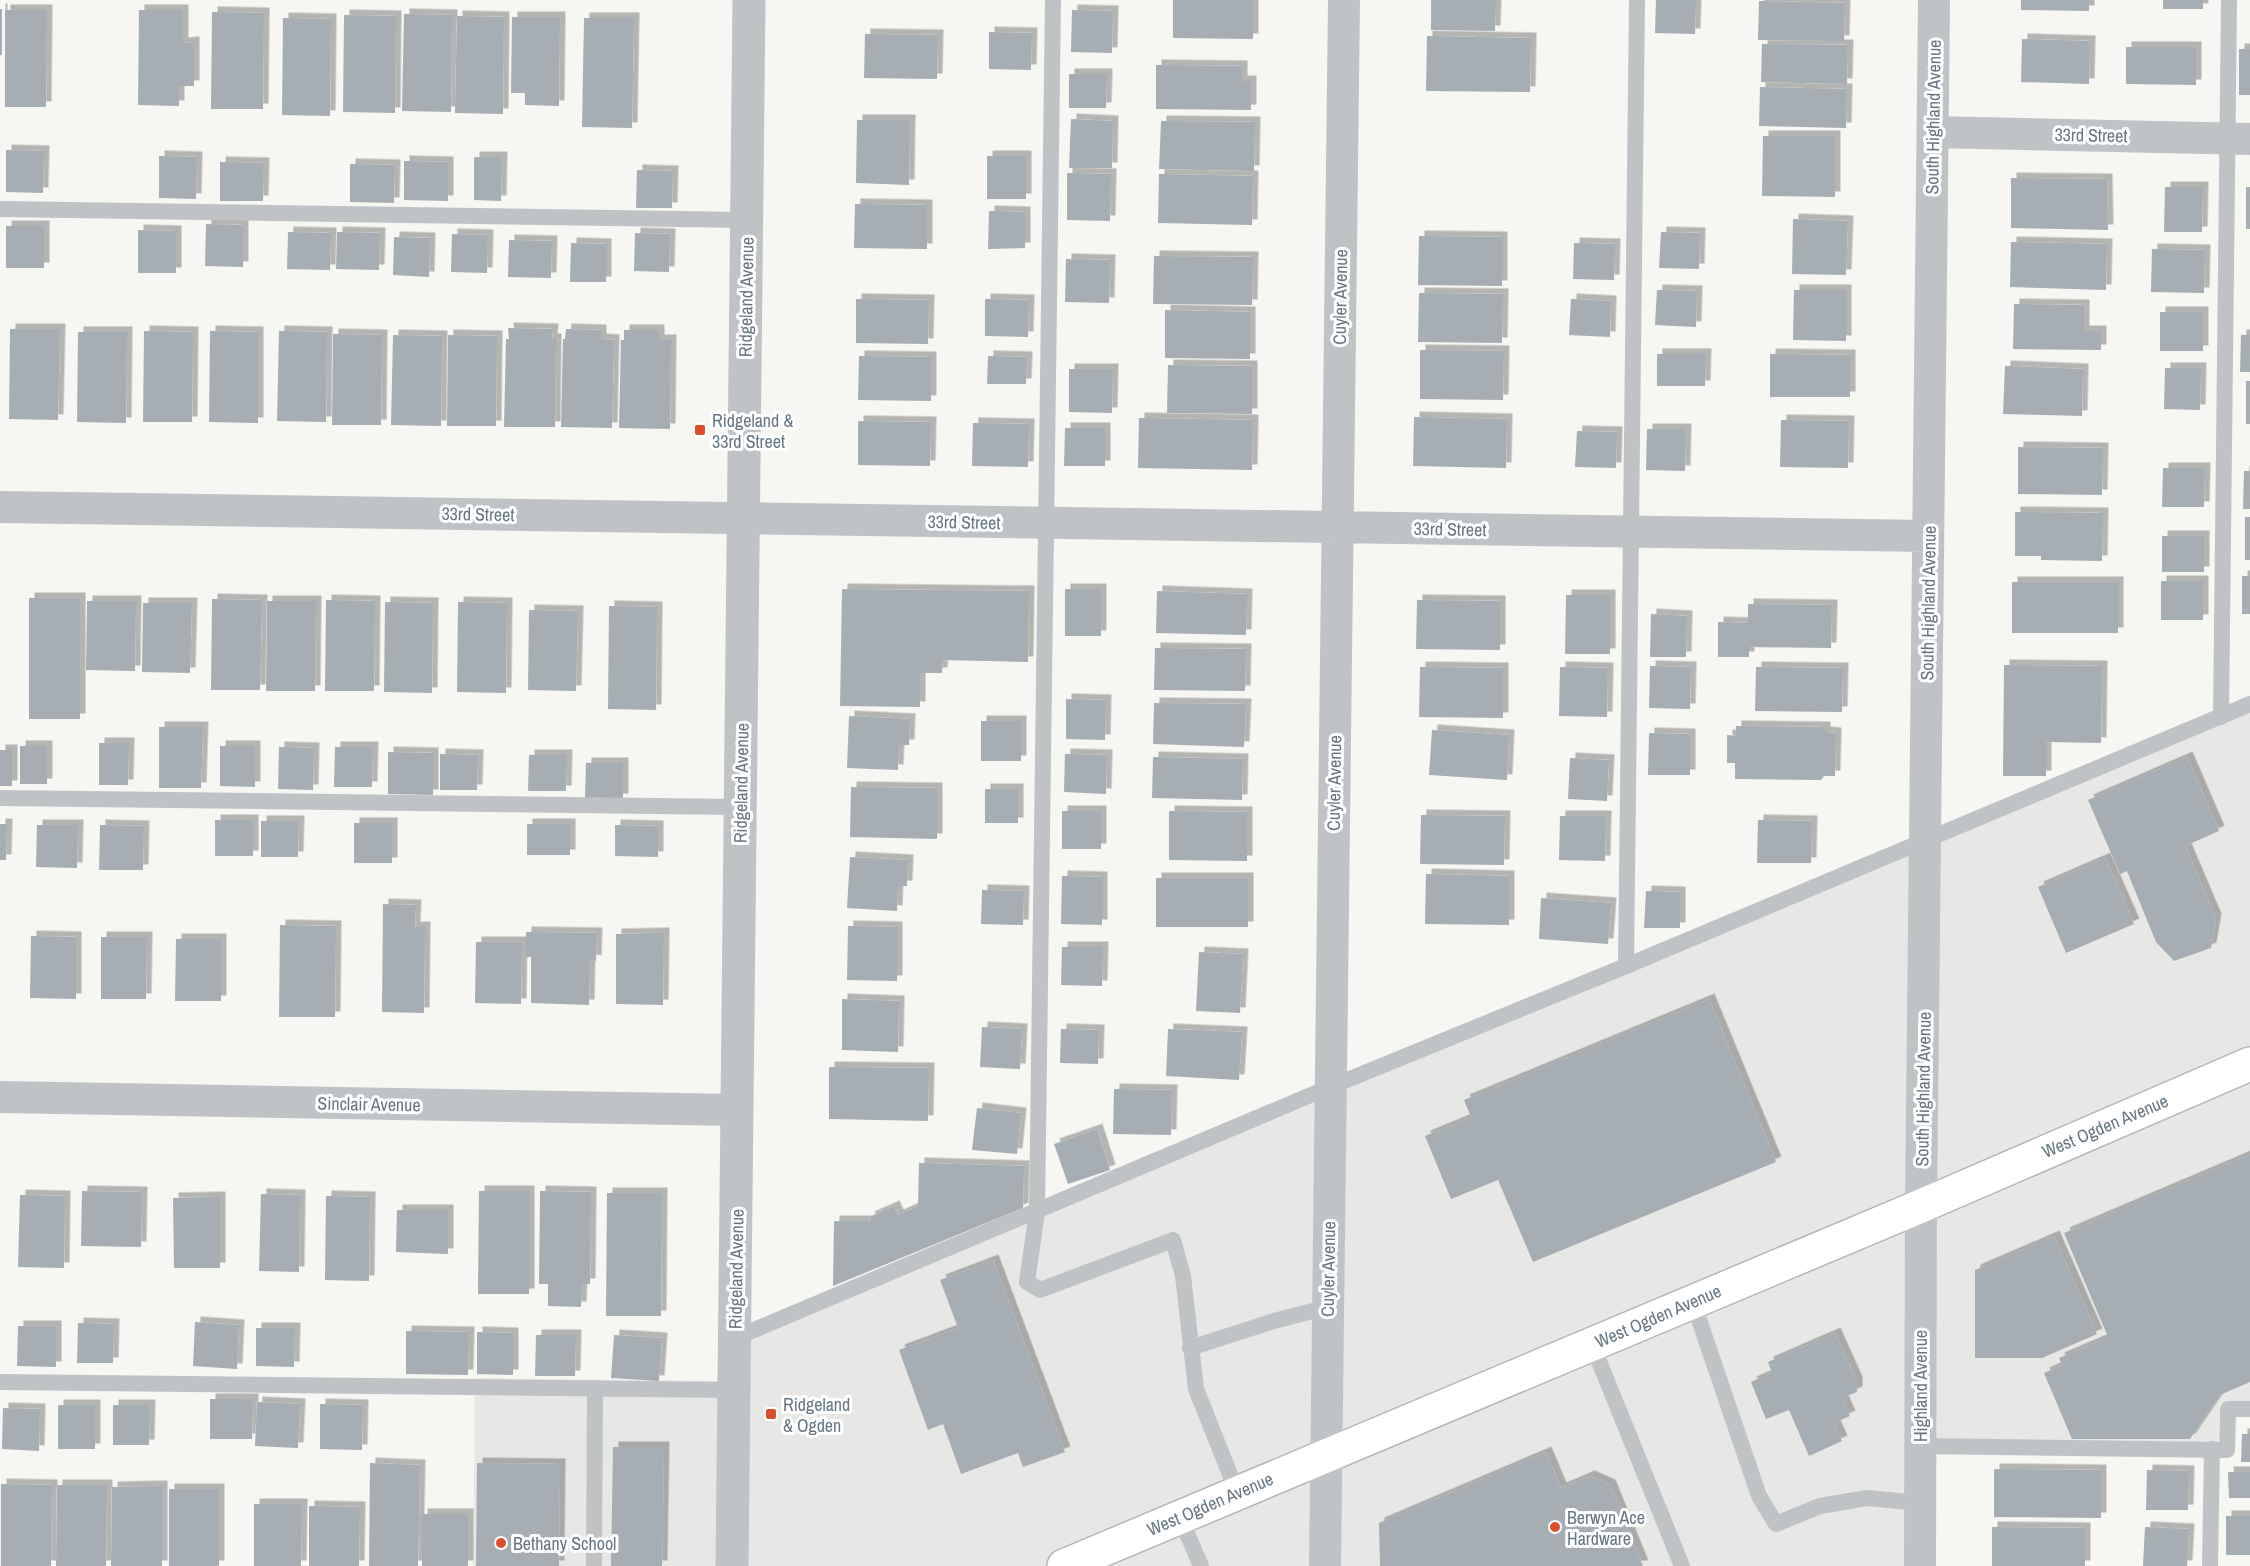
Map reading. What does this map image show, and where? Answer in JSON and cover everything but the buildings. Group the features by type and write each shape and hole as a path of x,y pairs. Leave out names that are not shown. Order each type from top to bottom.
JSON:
{"main road":[{"name":"West Ogden Avenue","path":"1064,1566 1921,1206 2250,1064"}],"street":[{"name":"Ridgeland Avenue","path":"732,1566 749,0"},
{"name":"Cuyler Avenue","path":"1325,1566 1344,0"},
{"name":"South Highland Avenue","path":"1921,1206 1934,0"},
{"name":"33rd Street","path":"1933,132 2239,139"},
{"name":"33rd Street","path":"0,507 1928,536"},
{"name":"Sinclair Avenue","path":"0,1097 737,1110"},
{"name":"Highland Avenue","path":"1920,1566 1921,1206"}],"lane":[{"path":"1053,0 1037,1212 1027,1282 1040,1290 1173,1240 1183,1276 1196,1389 1238,1492"},
{"path":"1626,966 1637,0"},
{"path":"2221,717 2239,139 2229,0"},
{"path":"0,209 747,220"},
{"path":"735,1338 1330,1087 1925,842 2250,704"},
{"path":"0,798 740,807"},
{"path":"1693,1302 1759,1497 1776,1524 1820,1506 1860,1499 1920,1503"},
{"path":"1191,1348 1274,1321 1328,1307"},
{"path":"1592,1344 1682,1566"},
{"path":"0,1383 734,1390"},
{"path":"594,1566 595,1388"},
{"path":"1920,1446 2227,1450 2228,1408 2250,1409"},
{"path":"2210,1566 2212,1449"},
{"path":"1180,1517 1200,1566"}],"shaded area":[{"path":"2250,710 2250,1404 2220,1403 2218,1442 1911,1440 1911,1566 739,1566 744,1342"},
{"path":"475,1378 724,1381 722,1566 473,1566"}],"place":[{"name":"Ridgeland & 33rd Street","path":"700,430"},
{"name":"Ridgeland & Ogden","path":"771,1414"},
{"name":"Berwyn Ace Hardware","path":"1555,1527"},
{"name":"Bethany School","path":"501,1543"}]}
